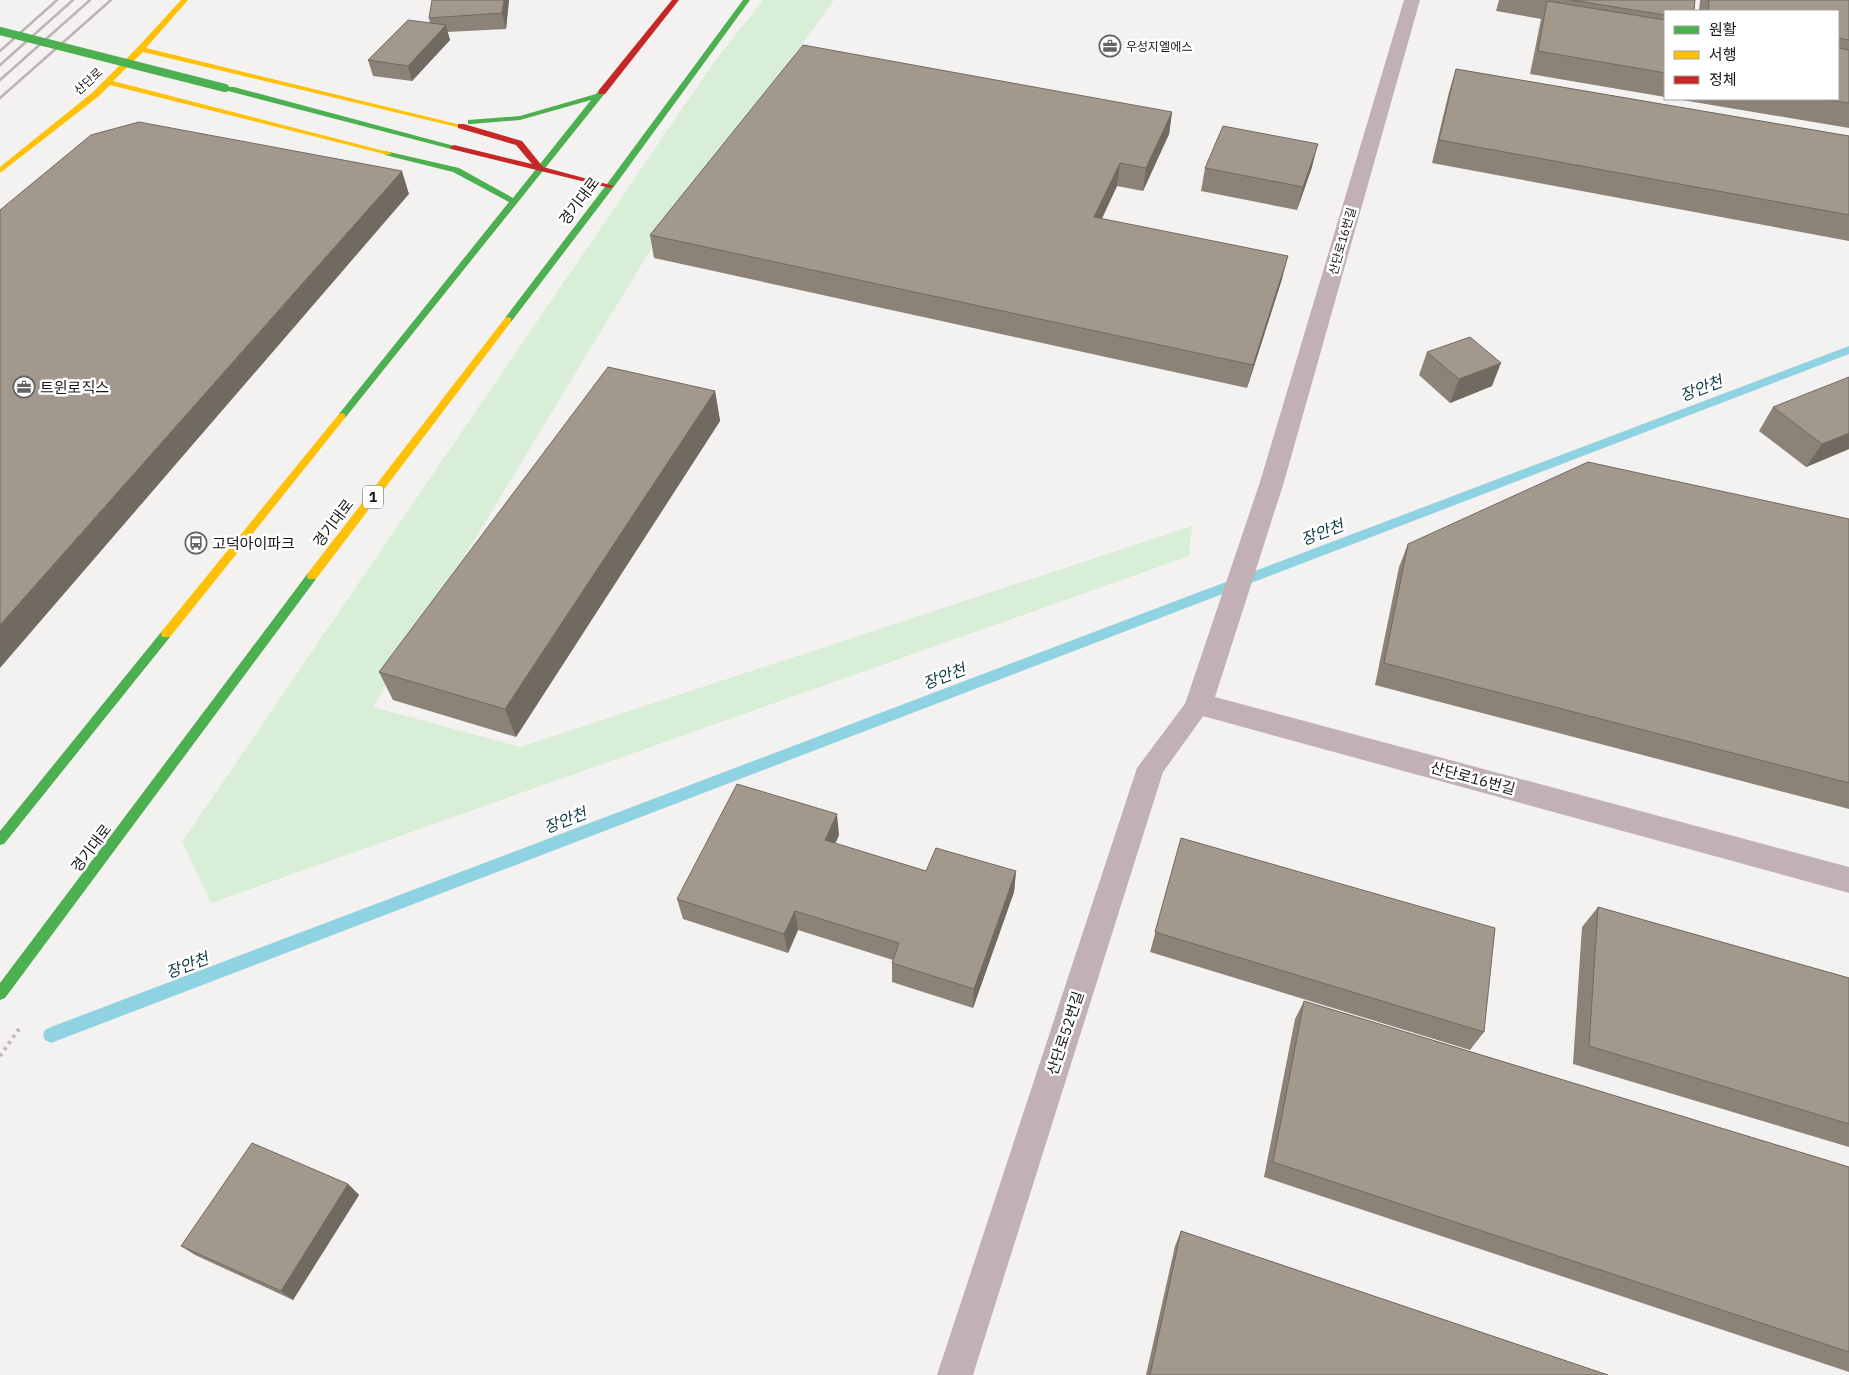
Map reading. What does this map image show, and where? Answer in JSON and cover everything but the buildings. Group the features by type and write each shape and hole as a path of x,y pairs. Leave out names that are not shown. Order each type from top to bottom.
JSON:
{"main road":[{"name":"산단로","path":"0,171 108,82 185,0"},
{"path":"0,840 676,0"},
{"name":"경기대로","path":"0,994 329,554 610,186 747,0"},
{"path":"0,31 610,186"},
{"path":"141,49 444,121 519,143 541,170"},
{"path":"108,82 456,170 515,202"},
{"path":"444,121 494,122 520,118 598,96"}],"street":[{"name":"산단로16번길","path":"1412,0 1272,482 1198,704 1849,880"}],"lane":[{"name":"산단로52번길","path":"955,1375 1151,768 1198,704"}],"green space":[{"path":"763,0 834,0 646,257 373,707 520,747 1192,526 1189,556 211,903 182,842 714,62"}],"waterway":[{"name":"장안천","path":"51,1035 1849,350"}],"railway":[{"path":"0,51 57,0"},
{"path":"0,65 73,0"},
{"path":"0,80 90,0"},
{"path":"0,98 111,0"}],"traffic: fast":[{"path":"508,320 610,186 747,0"},
{"path":"0,31 225,88"},
{"path":"231,89 454,147"},
{"path":"342,416 602,92"},
{"path":"471,122 520,118 598,96"},
{"path":"388,153 456,170 515,202"},
{"path":"0,994 312,576"},
{"path":"0,840 166,634"}],"traffic: slow":[{"path":"0,171 96,94 141,49 185,0"},
{"path":"141,49 461,126"},
{"path":"108,82 388,153"},
{"path":"312,576 508,320"},
{"path":"166,634 342,416"}],"traffic: jam":[{"path":"602,92 676,0"},
{"path":"461,126 519,143 541,170"},
{"path":"454,147 610,186"}],"place":[{"name":"우성지엘에스","path":"1110,46"},
{"name":"트윈로직스","path":"24,387"},
{"name":"고덕아이파크","path":"196,543"}]}
